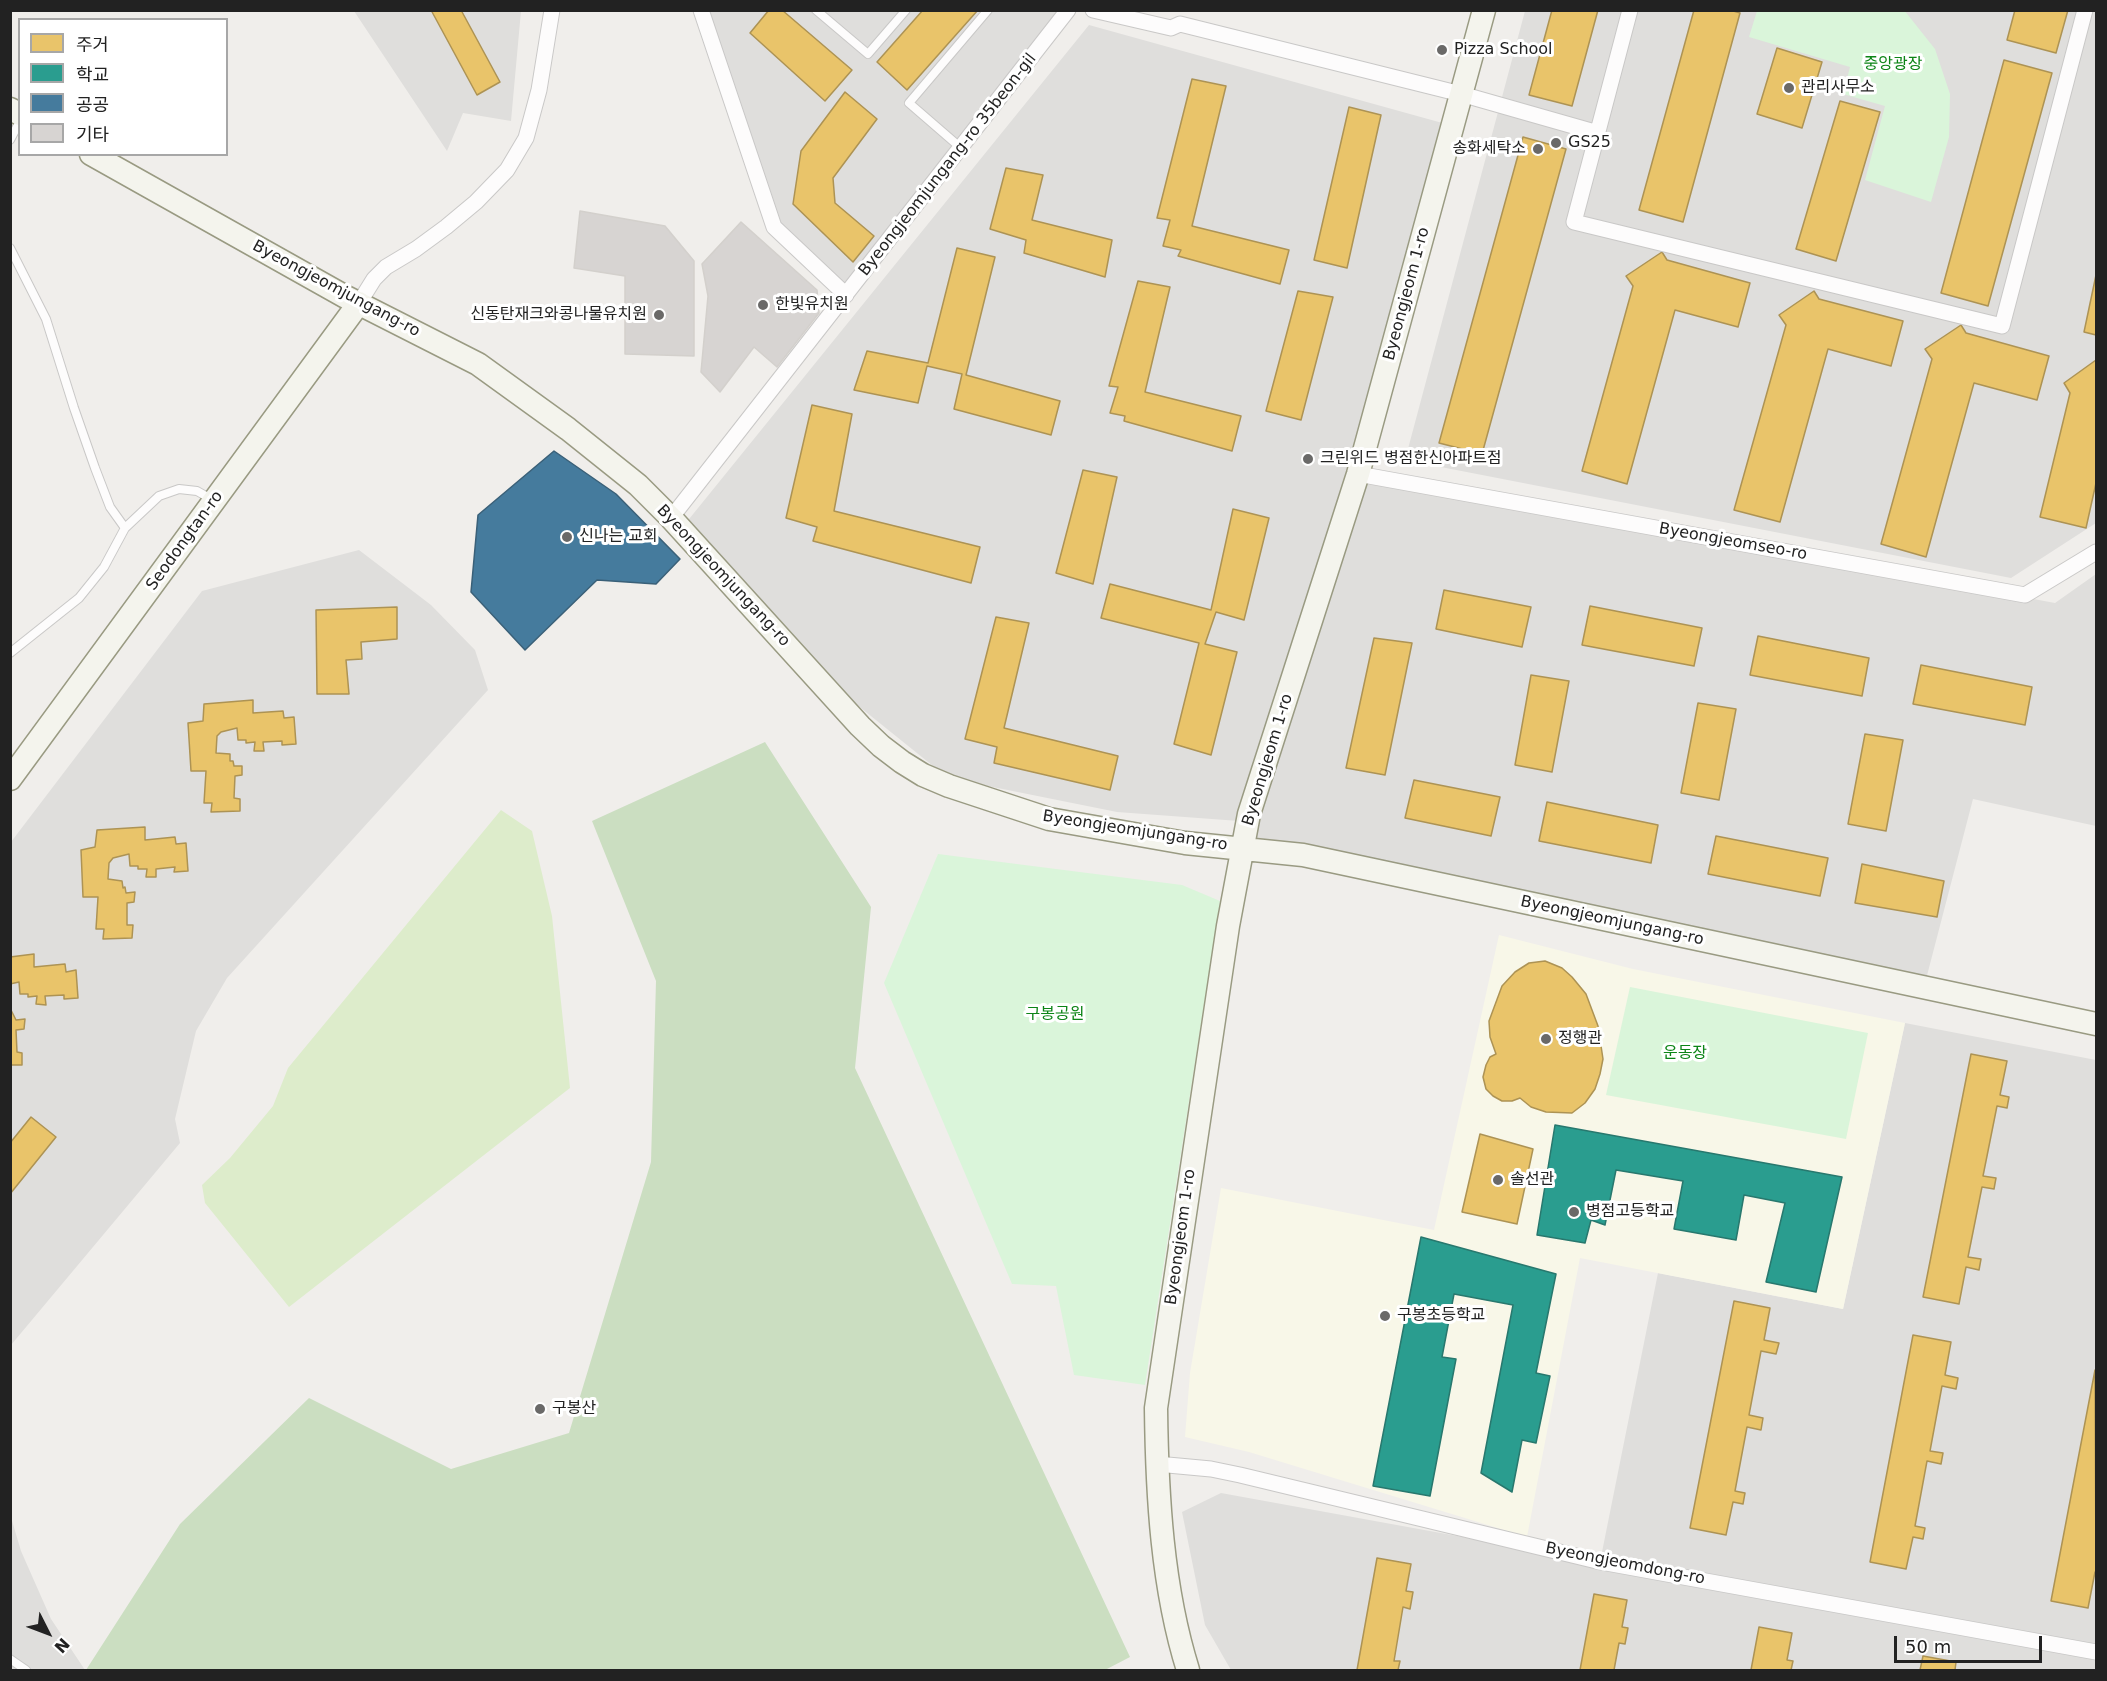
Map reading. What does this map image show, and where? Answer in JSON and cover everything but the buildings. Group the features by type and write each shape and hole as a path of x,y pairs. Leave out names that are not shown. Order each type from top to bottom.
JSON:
{"street":[{"path":"359,303 374,279 386,267 446,227 476,202 507,170 526,138 539,90 552,10"},
{"path":"701,10 774,228 846,295"},
{"name":"Byeongjeomjungang-ro 35beon-gil","path":"671,518 1068,10"},
{"path":"1093,10 1170,28 1180,24 1461,94 1598,133"},
{"name":"Byeongjeom 1-ro","path":"1188,1671 1176,1635 1163,1541 1157,1464 1156,1408 1228,926 1249,814 1358,474 1484,10"},
{"path":"1630,10 1574,222 2002,326 2085,10"},
{"name":"Byeongjeomjungang-ro","path":"95,156 359,303 478,364 568,429 638,485 671,518 860,726 881,746 923,775 949,786 1049,819 1185,843 1303,855 2097,1024"},
{"name":"Seodongtan-ro","path":"10,779 359,303"},
{"name":"Byeongjeomseo-ro","path":"1358,474 2025,595 2097,552"},
{"name":"Byeongjeomdong-ro","path":"1157,1464 1211,1469 1601,1562 2097,1652"}],"lane":[{"path":"816,10 868,54 906,10"},
{"path":"961,148 909,103 988,10"},
{"path":"10,140 18,125"},
{"path":"10,248 46,319 95,468 110,507 125,528"},
{"path":"10,653 79,598 104,567 125,528 159,496 179,489 196,491 214,500"},
{"path":"10,1659 26,1671"}],"shaded area":[{"path":"1063,10 846,295 774,227 701,11"},
{"path":"354,11 521,11 511,121 463,113 447,151"},
{"path":"1525,11 2096,11 2096,523 2011,578 1405,460"},
{"path":"1089,25 1446,124 1352,473 1239,821 1117,812 948,778 759,626 681,529"},
{"path":"1355,484 1421,485 2055,603 2096,574 2096,826 1973,799 1924,987 1242,848"},
{"path":"359,550 431,605 475,650 488,690 227,978 196,1031 175,1119 180,1143 11,1345 11,842 202,591"},
{"path":"1499,935 1633,969 1905,1023 1843,1309 1580,1258 1527,1537 1249,1452 1185,1437 1190,1373 1221,1188 1434,1230"},
{"path":"1905,1023 2096,1060 2096,1670 1231,1670 1205,1625 1182,1512 1221,1493 1600,1562 1658,1273 1843,1309"},
{"path":"10,1514 21,1551 51,1619 85,1670 11,1670"}],"green space":[{"name":"중앙광장","path":"1904,10 1935,49 1950,94 1949,137 1931,202 1865,180 1885,106 1843,94 1850,67 1749,37 1757,11"},
{"path":"765,742 871,907 855,1068 1130,1657 1105,1670 86,1670 180,1524 309,1398 451,1469 569,1433 651,1162 656,981 592,821"},
{"path":"501,810 532,831 552,916 570,1088 289,1307 205,1203 202,1185 230,1158 273,1106 288,1068"},
{"name":"구봉공원","path":"938,854 1182,885 1220,901 1145,1385 1074,1375 1056,1286 1012,1284 884,983"},
{"name":"운동장","path":"1630,987 1868,1033 1846,1139 1606,1095"}],"place":[{"name":"Pizza School","path":"1442,50"},
{"name":"관리사무소","path":"1789,88"},
{"name":"GS25","path":"1556,143"},
{"name":"송화세탁소","path":"1538,149"},
{"name":"한빛유치원","path":"763,305"},
{"name":"신동탄재크와콩나물유치원","path":"659,315"},
{"name":"크린위드 병점한신아파트점","path":"1308,459"},
{"name":"신나는 교회","path":"567,537"},
{"name":"정행관","path":"1546,1039"},
{"name":"솔선관","path":"1498,1180"},
{"name":"병점고등학교","path":"1574,1212"},
{"name":"구봉초등학교","path":"1385,1316"},
{"name":"구봉산","path":"540,1409"}]}
